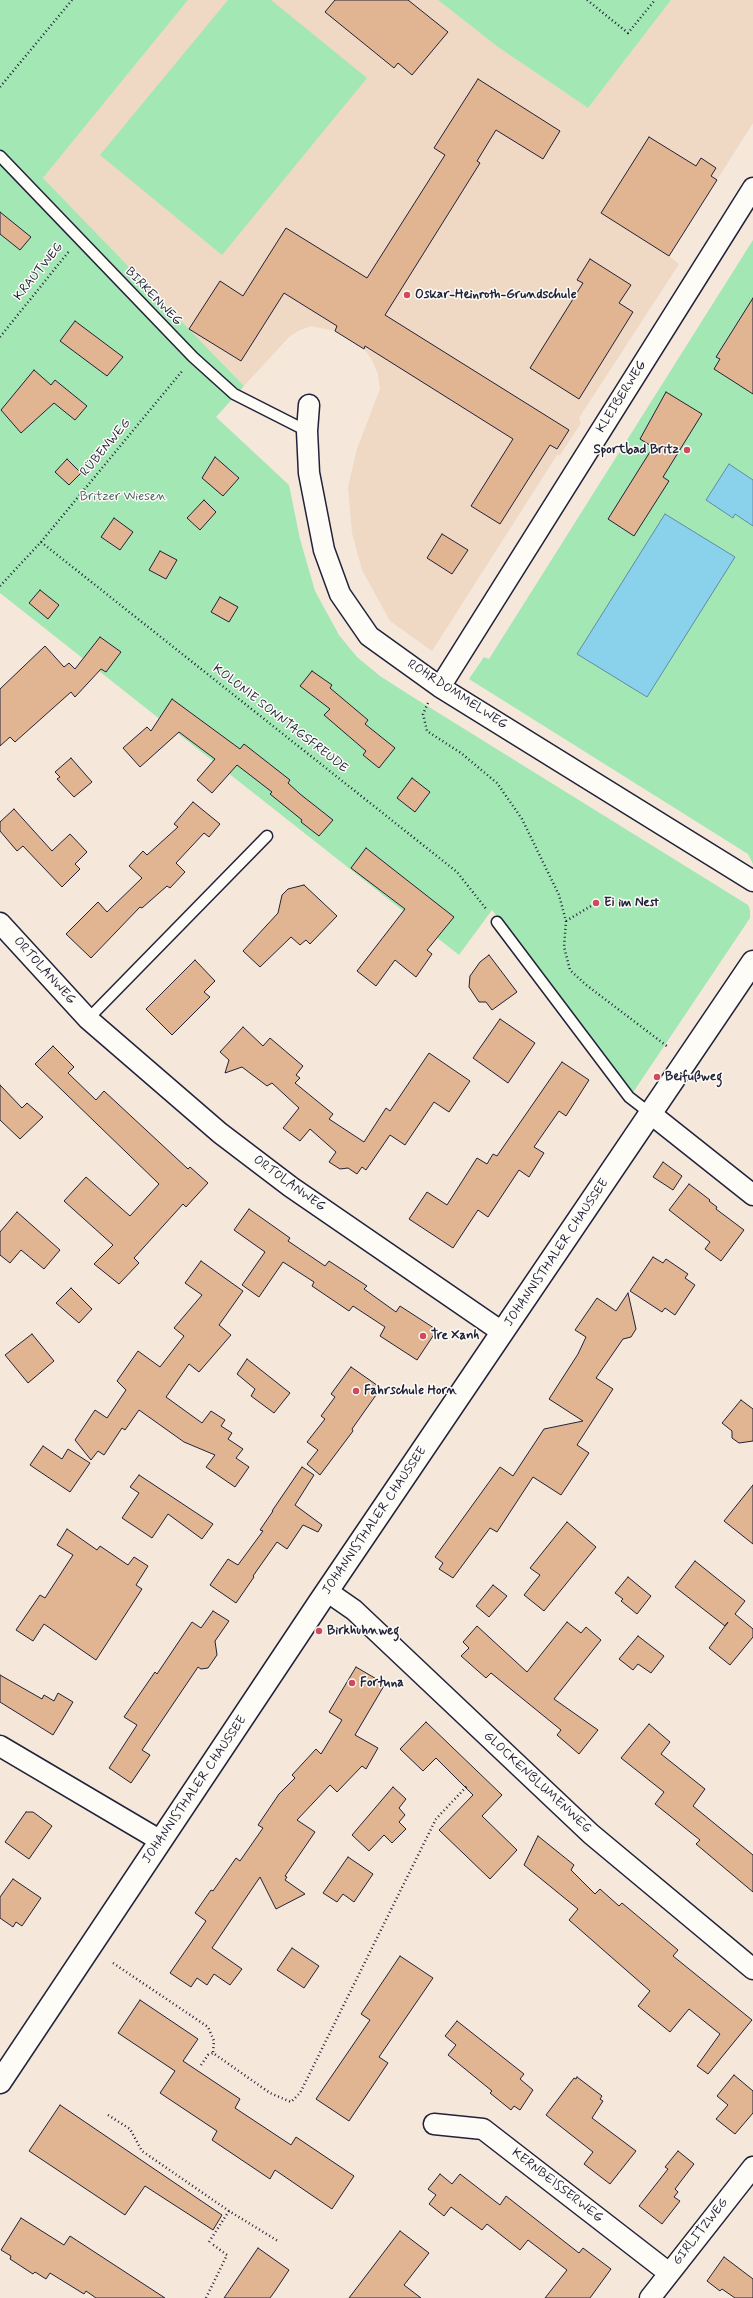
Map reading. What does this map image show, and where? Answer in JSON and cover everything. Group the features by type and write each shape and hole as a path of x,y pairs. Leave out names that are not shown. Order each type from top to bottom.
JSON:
{"street":[{"name":"KLEIBERWEG","path":"440,686 753,188"},
{"name":"ROHRDOMMELWEG","path":"309,405 306,431 309,473 324,550 340,594 369,636 440,686 753,881"},
{"name":"ORTOLANWEG","path":"0,923 88,1019 220,1133 291,1187 502,1332"},
{"name":"JOHANNISTHALER CHAUSSEE","path":"0,2082 502,1332 753,962"},
{"path":"651,1114 753,1195"},
{"name":"GLOCKENBLUMENWEG","path":"328,1592 354,1610 591,1834 753,1969"},
{"path":"0,1746 161,1841"},
{"name":"KERNBEISSERWEG","path":"434,2124 483,2130 669,2273"},
{"name":"GIRLITZWEG","path":"650,2298 753,2167"}],"lane":[{"name":"BIRKENWEG","path":"0,156 194,357 234,394 306,431"},
{"path":"88,1019 266,836"},
{"path":"496,922 629,1097 651,1114"}],"path":[{"path":"0,87 72,0"},
{"path":"587,0 628,33 655,0"},
{"name":"KRAUTWEG","path":"0,336 79,239"},
{"name":"RÜBENWEG","path":"0,586 41,542 194,357"},
{"name":"KOLONIE SONNTAGSFREUDE","path":"41,542 457,872 496,922"},
{"path":"440,686 432,694 423,714 427,731 461,753 496,783 522,819 559,895 566,921 564,947 570,970 585,984 668,1047"},
{"path":"566,921 596,903"},
{"path":"213,2053 270,2093 291,2102 300,2093 436,1819 467,1786"},
{"path":"114,1963 208,2028 214,2041 213,2053"},
{"path":"201,2065 208,2055 213,2053"},
{"path":"108,2115 130,2129 142,2151 228,2211 278,2241"},
{"path":"206,2298 227,2255 211,2243 228,2211"}],"shaded area":[{"name":"Oskar-Heinroth-Grundschule","path":"188,0 438,0 498,47 588,108 671,0 753,0 753,123 669,256 679,264 579,418 581,423 560,455 557,455 432,651 390,621 362,570 352,533 348,487 357,449 380,389 378,374 372,360 364,349 335,331 311,326 298,331 289,337 244,386 43,178"}],"green space":[{"name":"Britzer Wiesen","path":"0,0 188,0 43,178 244,386 216,417 289,485 300,539 315,591 339,635 357,657 380,676 408,694 748,905 750,910 750,918 632,1094 492,910 459,955 0,593"},
{"path":"228,0 271,0 367,78 222,255 100,155"},
{"path":"438,0 671,0 588,108 498,47"},
{"name":"Sportbad Britz","path":"753,240 753,864 748,854 469,679 484,657 489,659"}],"water":[{"path":"729,464 753,480 753,526 735,514 733,518 706,500"},
{"path":"665,514 735,557 647,697 577,654"}],"building":[{"path":"335,0 408,0 448,32 412,75 398,63 394,68 325,12"},
{"path":"478,79 560,131 543,159 496,130 477,161 480,163 385,315 569,430 557,449 550,445 500,524 471,506 513,439 365,346 364,349 335,331 337,326 284,293 241,361 189,329 220,281 243,296 286,228 367,278 445,155 434,148"},
{"path":"649,137 696,166 701,158 716,168 711,176 717,180 669,256 601,213"},
{"path":"0,212 31,237 20,250 0,234"},
{"path":"590,259 631,285 619,303 633,312 579,399 530,368 583,283 577,280"},
{"path":"753,298 753,394 714,369 720,359 716,357"},
{"path":"75,321 123,357 107,376 60,341"},
{"path":"34,370 51,385 55,380 87,406 75,420 54,403 21,433 1,410"},
{"path":"666,392 702,414 663,477 669,481 634,536 608,519 653,447 640,439"},
{"path":"215,457 239,478 223,496 202,478"},
{"path":"67,459 81,473 69,485 55,472"},
{"path":"204,500 216,512 200,530 187,518"},
{"path":"114,518 133,532 120,550 101,537"},
{"path":"442,534 468,550 452,574 427,558"},
{"path":"160,551 177,560 166,579 149,570"},
{"path":"40,590 59,605 48,619 29,603"},
{"path":"220,597 238,607 229,622 211,612"},
{"path":"100,637 121,652 106,672 101,669 75,697 71,692 15,742 10,737 0,746 0,689 45,646 64,667 69,663 75,669"},
{"path":"312,671 332,685 330,688 368,720 365,724 395,748 379,768 363,755 366,751 324,715 330,709 300,686"},
{"path":"172,699 240,749 244,744 290,780 288,783 333,820 319,836 270,794 272,792 237,765 212,793 197,780 215,759 179,732 140,767 123,748 147,727 151,731"},
{"path":"71,758 92,782 74,797 57,779 60,777 55,772"},
{"path":"412,778 430,792 415,812 397,798"},
{"path":"193,802 220,824 209,837 204,833 176,863 185,872 170,888 167,886 142,908 140,907 91,958 66,934 98,902 107,912 142,878 129,866 143,851 147,855 178,827 174,824"},
{"path":"14,809 52,851 70,834 87,852 75,864 80,869 62,887 23,846 17,851 0,831 0,822"},
{"path":"366,848 454,917 427,950 432,954 416,977 395,960 376,986 357,971 405,909 351,868"},
{"path":"304,885 337,916 310,944 306,940 300,945 291,937 260,967 243,951 278,913 282,895 288,889"},
{"path":"489,955 517,992 492,1010 486,1002 479,1002 469,987 470,976 480,962"},
{"path":"195,960 215,981 204,992 210,997 172,1035 146,1009"},
{"path":"500,1019 535,1043 508,1083 473,1058"},
{"path":"243,1027 263,1046 270,1038 303,1066 296,1075 300,1078 295,1083 333,1114 329,1119 364,1142 386,1108 390,1111 429,1053 470,1081 449,1112 434,1102 405,1145 390,1135 366,1170 362,1167 357,1174 348,1168 340,1169 329,1162 336,1152 310,1129 300,1141 283,1128 299,1108 272,1083 267,1086 242,1067 225,1073 229,1060 220,1052"},
{"path":"53,1046 74,1067 68,1073 96,1100 104,1091 188,1169 190,1167 208,1183 186,1207 183,1204 134,1258 139,1263 119,1284 94,1264 113,1245 64,1201 86,1177 130,1216 159,1184 35,1064"},
{"path":"562,1062 589,1080 566,1116 559,1111 534,1147 544,1153 529,1177 519,1170 488,1217 478,1210 453,1248 409,1219 427,1192 447,1205 477,1158 487,1164 493,1154 497,1156"},
{"path":"0,1085 22,1108 27,1103 43,1117 20,1139 0,1120"},
{"path":"663,1162 682,1176 673,1190 653,1177"},
{"path":"689,1184 710,1200 709,1201 717,1207 716,1209 744,1230 721,1261 705,1249 710,1242 669,1210"},
{"path":"249,1209 290,1238 288,1241 325,1266 329,1261 367,1286 364,1289 396,1312 400,1306 437,1330 417,1360 380,1336 385,1327 353,1306 349,1311 312,1286 314,1282 283,1262 259,1297 242,1285 265,1252 234,1230"},
{"path":"17,1212 60,1250 44,1269 21,1250 10,1263 0,1255 0,1232"},
{"path":"653,1257 663,1263 666,1259 688,1274 685,1278 695,1285 675,1315 665,1308 662,1312 630,1291"},
{"path":"201,1261 243,1291 219,1325 231,1335 199,1372 189,1364 166,1397 202,1423 211,1411 225,1420 221,1426 232,1433 228,1439 243,1449 236,1458 249,1467 235,1487 206,1467 215,1455 184,1442 139,1410 125,1430 122,1428 104,1455 98,1451 91,1460 75,1440 95,1410 107,1418 126,1390 117,1381 138,1351 160,1367 184,1336 174,1328 202,1295 185,1283"},
{"path":"71,1288 92,1309 79,1323 56,1303"},
{"path":"628,1293 636,1329 631,1337 623,1339 596,1378 613,1389 577,1445 589,1453 561,1495 533,1477 497,1532 490,1528 453,1578 439,1569 443,1563 435,1557 500,1467 513,1476 544,1429 583,1421 549,1399 578,1354 586,1337 575,1330 597,1298 616,1311"},
{"path":"32,1334 54,1361 28,1383 5,1355"},
{"path":"247,1359 290,1393 274,1413 251,1396 255,1389 237,1374"},
{"path":"351,1367 381,1388 352,1429 353,1431 320,1475 307,1464 318,1450 307,1442 325,1419 321,1416 335,1397 331,1394"},
{"path":"741,1400 753,1409 753,1441 739,1443 732,1438 732,1431 722,1423"},
{"path":"43,1446 62,1459 68,1449 90,1463 70,1492 30,1465"},
{"path":"302,1467 314,1475 295,1505 322,1525 318,1532 303,1525 287,1549 277,1542 236,1603 210,1585 228,1559 238,1565 263,1531 260,1530"},
{"path":"139,1475 213,1524 202,1539 168,1514 152,1538 122,1518 139,1493 130,1487"},
{"path":"753,1485 753,1544 724,1521"},
{"path":"567,1522 596,1547 544,1611 524,1595 540,1575 530,1568"},
{"path":"67,1529 97,1550 100,1546 128,1565 134,1557 148,1566 136,1585 142,1589 96,1660 44,1624 33,1641 16,1630 40,1595 45,1598 73,1555 57,1545"},
{"path":"695,1561 745,1601 735,1614 753,1629 753,1637 730,1665 709,1648 728,1622 725,1626 675,1587"},
{"path":"628,1577 651,1596 637,1614 621,1601 623,1599 615,1593"},
{"path":"493,1585 507,1596 489,1617 476,1606"},
{"path":"213,1611 229,1621 215,1641 217,1655 208,1668 201,1669 198,1667 142,1750 150,1755 131,1783 109,1768 137,1725 124,1717 155,1672 157,1674 192,1622 201,1628"},
{"path":"567,1622 581,1633 586,1627 601,1640 554,1699 598,1730 579,1754 557,1735 561,1730 491,1673 486,1678 461,1656 469,1648 463,1642 477,1626 527,1672"},
{"path":"638,1636 664,1656 651,1673 638,1664 633,1670 619,1659"},
{"path":"356,1667 385,1684 355,1735 378,1748 366,1769 362,1766 337,1792 330,1785 297,1820 315,1832 285,1876 287,1877 285,1880 305,1894 276,1909 260,1877 212,1948 242,1969 230,1985 214,1974 207,1985 197,1978 191,1987 170,1973 206,1921 195,1913 211,1890 213,1891 236,1858 240,1861 263,1828 258,1825 279,1794 295,1778 292,1775 316,1749 321,1754 342,1720 329,1712"},
{"path":"0,1675 42,1699 44,1695 54,1701 58,1693 73,1702 53,1735 0,1702"},
{"path":"426,1722 502,1795 482,1816 517,1850 490,1879 439,1830 473,1795 436,1758 423,1771 400,1749"},
{"path":"649,1724 670,1742 661,1754 705,1789 693,1806 753,1855 753,1892 696,1844 700,1840 655,1804 664,1792 621,1758"},
{"path":"393,1787 406,1799 399,1808 405,1815 399,1822 406,1829 392,1843 384,1835 369,1851 352,1835"},
{"path":"26,1812 33,1812 52,1826 29,1859 5,1842"},
{"path":"538,1836 574,1865 571,1870 595,1894 600,1889 619,1906 622,1903 678,1950 673,1956 752,2020 708,2074 697,2066 720,2034 689,2009 670,2032 638,2006 650,1991 569,1920 578,1909 524,1865"},
{"path":"348,1857 373,1874 354,1902 343,1894 337,1902 323,1893"},
{"path":"13,1879 41,1898 22,1926 16,1922 13,1927 0,1918 0,1897"},
{"path":"292,1948 319,1966 304,1988 277,1970"},
{"path":"400,1956 433,1978 379,2057 388,2063 349,2121 316,2099 370,2020 361,2014"},
{"path":"140,2000 198,2039 183,2061 240,2099 235,2108 291,2145 296,2137 354,2176 332,2209 275,2170 270,2179 212,2140 217,2131 160,2093 175,2071 118,2033"},
{"path":"457,2021 524,2074 520,2079 533,2090 520,2110 514,2106 511,2110 490,2093 492,2091 448,2055 456,2045 445,2036"},
{"path":"734,2075 753,2091 753,2113 735,2134 716,2119 728,2105 717,2096"},
{"path":"577,2077 602,2096 600,2099 603,2101 592,2118 636,2151 610,2184 584,2164 593,2152 546,2115 574,2078 576,2079"},
{"path":"60,2105 222,2215 213,2230 145,2186 125,2215 29,2151"},
{"path":"678,2151 694,2164 675,2189 678,2192 674,2197 680,2201 662,2224 639,2206 668,2169 665,2167"},
{"path":"440,2174 452,2184 460,2174 500,2205 506,2196 579,2253 583,2248 611,2269 590,2298 545,2298 567,2270 528,2240 520,2250 487,2224 482,2230 451,2207 444,2216 429,2204 436,2195 428,2189"},
{"path":"21,2218 64,2245 70,2236 165,2298 96,2298 86,2291 84,2294 50,2273 46,2279 35,2272 33,2274 10,2259 11,2256 1,2250"},
{"path":"400,2231 429,2253 404,2285 421,2298 349,2298"},
{"path":"258,2248 289,2270 275,2291 270,2298 224,2298"},
{"path":"724,2257 753,2279 753,2298 735,2298 722,2289 720,2291 707,2281"}],"place":[{"name":"Oskar-Heinroth-Grundschule","path":"407,295"},
{"name":"Sportbad Britz","path":"687,450"},
{"name":"Ei im Nest","path":"596,903"},
{"name":"Beifußweg","path":"657,1077"},
{"name":"Tre Xanh","path":"423,1336"},
{"name":"Fahrschule Horn","path":"356,1391"},
{"name":"Birkhuhnweg","path":"319,1631"},
{"name":"Fortuna","path":"352,1683"}]}
